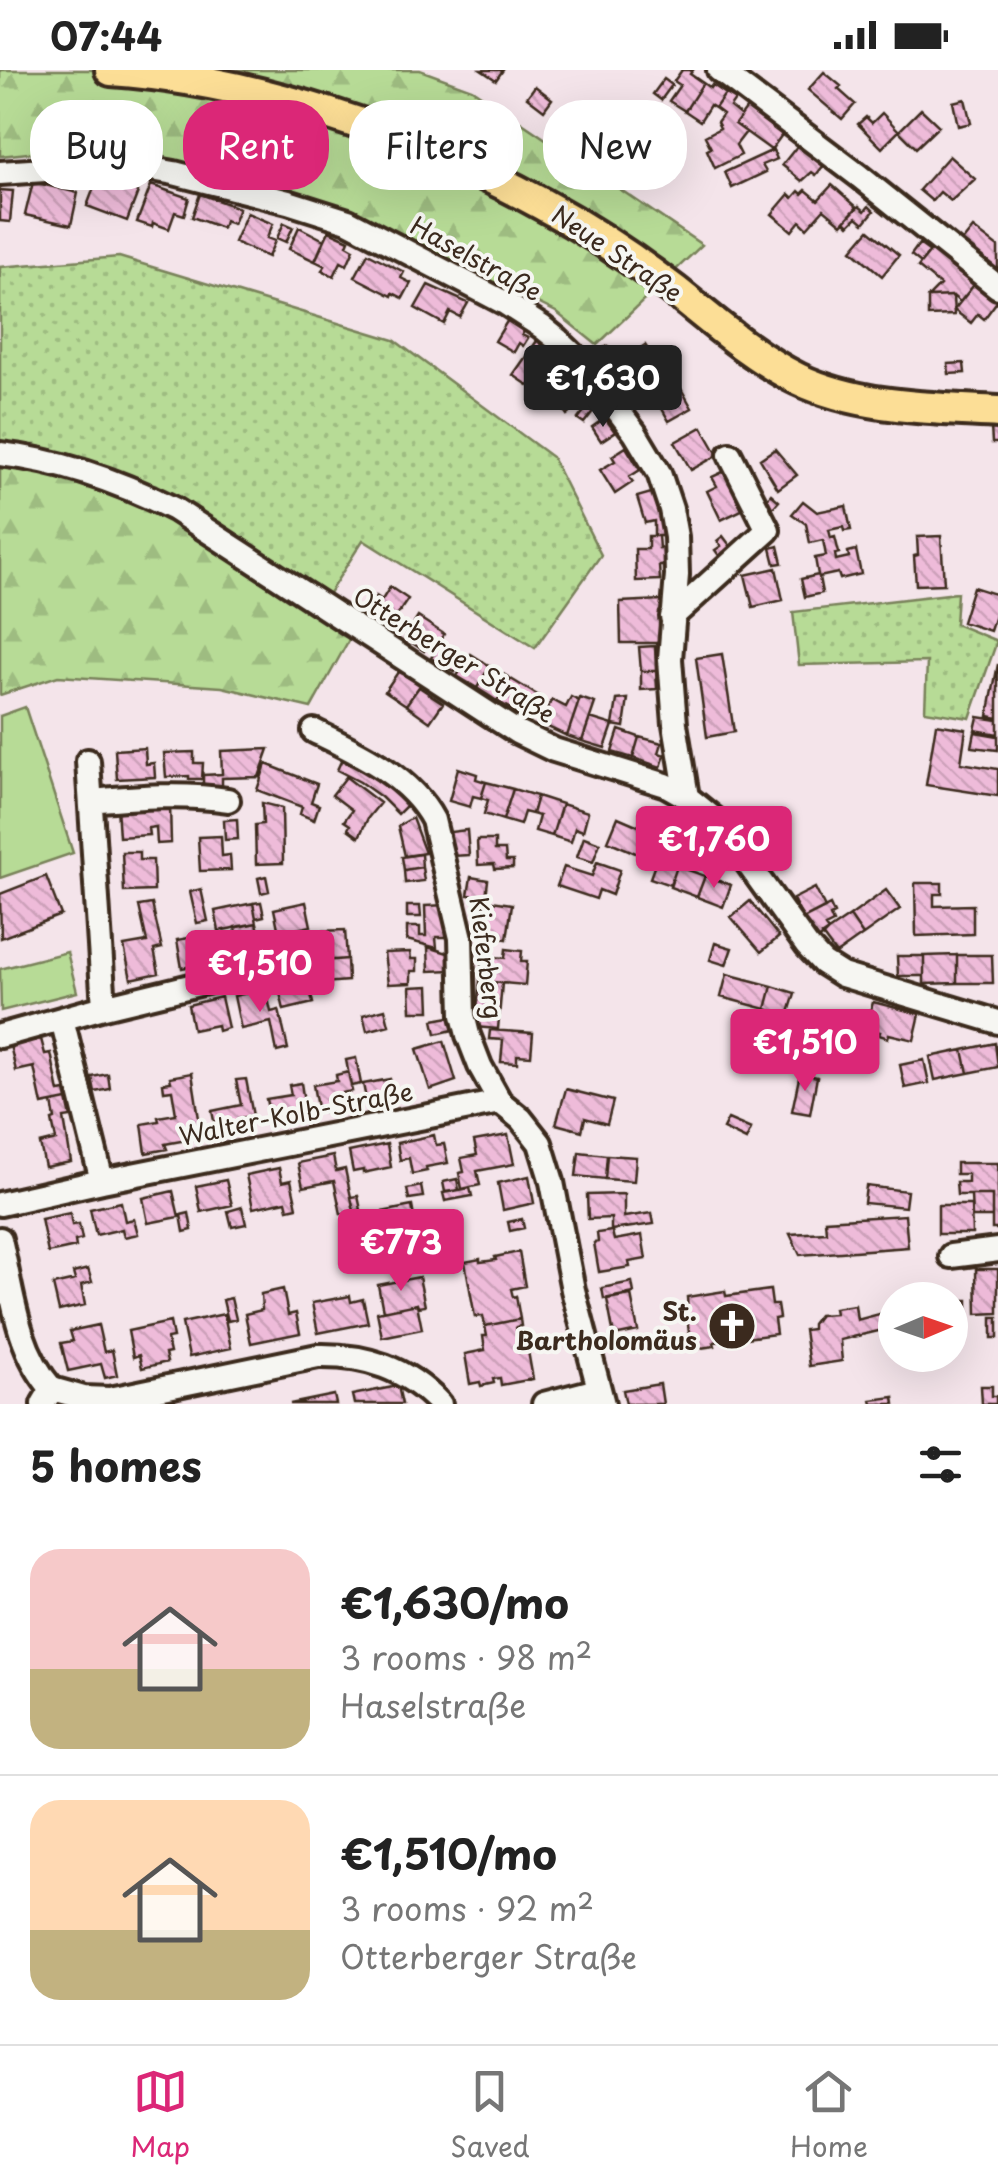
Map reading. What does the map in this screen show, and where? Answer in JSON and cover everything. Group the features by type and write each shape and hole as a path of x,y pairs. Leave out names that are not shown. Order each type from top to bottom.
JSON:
{"main road":[{"name":"Neue Straße","path":"112,70 269,97 364,126 483,175 596,236 654,275 748,348 801,380 868,400 998,412"}],"street":[{"path":"719,70 998,287"},
{"name":"Haselstraße","path":"0,173 141,167 174,172 348,221 505,303 542,327 582,363 635,433 659,473 671,508 677,575 670,660 687,797"},
{"name":"Otterberger Straße","path":"0,454 66,465 158,501 517,732 554,750 666,785 687,797 712,818 822,963 842,976 995,1016"},
{"path":"672,616 768,530 730,455"},
{"name":"Kieferberg","path":"314,731 350,749 414,792 433,820 460,938 463,1015 480,1066 500,1102 522,1119 540,1143 601,1397"},
{"path":"88,760 104,1007"},
{"path":"91,801 186,795 228,800"},
{"path":"0,1036 292,962"},
{"path":"62,1019 102,1181"},
{"name":"Walter-Kolb-Straße","path":"0,1204 500,1102"},
{"path":"0,1240 22,1338 48,1396 110,1399 318,1356 347,1355 396,1370 440,1404"},
{"path":"951,1256 998,1250"},
{"path":"544,1404 601,1397"}],"green space":[{"path":"0,70 420,70 472,89 488,100 349,100 349,190 523,190 523,124 543,137 543,190 621,190 702,245 597,345 556,312 350,211 277,190 329,190 329,100 183,100 183,163 163,157 163,100 30,100 30,153 0,156"},
{"path":"119,257 394,340 552,457 601,555 535,648 363,540 322,604 0,454 0,267"},
{"path":"0,454 112,480 356,627 311,708 222,687 58,676 0,695"},
{"path":"957,593 955,624 997,641 970,718 925,711 927,662 799,665 793,612"},
{"path":"25,707 73,853 0,878 0,716"},
{"path":"67,952 77,992 1,1011 0,969"}],"building":[{"path":"481,70 503,70 496,80"},
{"path":"682,70 693,70 690,74 703,83 687,108 687,100 670,100 680,85 674,81"},
{"path":"824,72 855,104 842,119 808,90"},
{"path":"664,79 672,85 661,100 653,94"},
{"path":"703,83 725,94 715,108 710,105 700,121 687,112"},
{"path":"535,86 552,99 543,100 543,109 527,97"},
{"path":"725,94 735,100 730,107 741,116 735,124 746,132 736,145 741,155 715,168 705,136 720,128 717,122 723,114 715,108"},
{"path":"965,99 971,123 958,126 953,102"},
{"path":"749,105 784,132 771,150 735,124"},
{"path":"921,109 939,126 916,148 899,131"},
{"path":"882,113 899,131 882,148 858,124 866,117 872,123"},
{"path":"798,145 824,165 816,175 812,172 802,181 782,165"},
{"path":"773,150 777,159 762,165 766,172 732,188 725,172"},
{"path":"949,156 975,179 951,201 940,192 932,201 919,190"},
{"path":"832,185 857,207 842,224 824,209 807,228 800,221 792,231 772,214 789,194 793,198 806,190 818,200"},
{"path":"163,189 189,198 184,215 175,212 169,229 137,222 149,190"},
{"path":"0,190 13,191 10,222 0,221"},
{"path":"31,190 78,193 71,225 25,215"},
{"path":"93,190 138,192 127,221 87,206"},
{"path":"200,194 239,208 233,224 224,221 222,228 192,217"},
{"path":"859,206 865,211 869,206 874,211 864,223 857,217 849,225 845,221"},
{"path":"247,213 273,224 267,238 275,241 268,257 234,242"},
{"path":"284,223 293,227 286,242 277,238"},
{"path":"299,227 324,240 315,261 289,249"},
{"path":"973,228 998,247 995,271 960,244"},
{"path":"869,230 899,255 882,276 852,250"},
{"path":"329,231 349,240 347,245 354,249 347,265 341,262 334,276 315,261"},
{"path":"919,244 930,252 921,263 911,255"},
{"path":"933,247 977,281 960,302 953,296 928,297 940,285 918,267"},
{"path":"368,253 404,272 401,278 411,283 403,298 355,277"},
{"path":"977,281 998,300 984,319 978,314 971,323 954,310"},
{"path":"428,285 468,303 460,317 450,312 444,324 415,308"},
{"path":"953,296 954,315 928,316 928,297"},
{"path":"509,318 526,328 522,335 528,338 514,352 495,341"},
{"path":"539,338 550,345 546,352 568,367 550,386 537,377 531,387 513,375"},
{"path":"645,345 660,368 642,380 627,357"},
{"path":"608,346 615,361 609,364 601,349"},
{"path":"964,363 965,373 949,374 948,364"},
{"path":"675,378 692,408 669,421 652,391"},
{"path":"577,379 590,398 567,415 554,396"},
{"path":"588,406 594,410 584,423 578,419"},
{"path":"605,418 615,432 601,441 592,427"},
{"path":"702,427 718,455 691,470 675,442"},
{"path":"991,427 998,427 998,443 992,443"},
{"path":"626,447 640,470 629,477 633,482 615,494 600,470 615,461 612,456"},
{"path":"775,449 797,475 778,489 760,459"},
{"path":"725,471 744,509 721,520 707,491 717,486 712,477"},
{"path":"658,491 667,536 654,536 654,521 645,523 637,497"},
{"path":"771,494 779,501 769,512 761,506"},
{"path":"803,501 817,512 846,506 851,530 829,530 839,553 835,554 836,560 849,557 848,552 856,550 861,574 840,579 838,573 819,577 822,593 805,597 801,579 818,575 815,558 826,556 823,540 810,543 806,524 792,514"},
{"path":"648,536 658,536 659,548 664,548 665,566 659,566 660,580 636,581 635,549 648,549"},
{"path":"723,536 732,548 720,557 715,550 721,546 717,541"},
{"path":"941,536 944,584 916,585 917,537"},
{"path":"778,546 782,563 775,564 771,548"},
{"path":"776,568 783,600 753,607 745,575"},
{"path":"390,587 408,599 389,627 365,612 376,596 382,600"},
{"path":"973,587 998,595 990,631 962,622"},
{"path":"662,600 662,643 621,643 620,602"},
{"path":"418,617 444,634 435,648 428,644 424,651 405,638"},
{"path":"438,646 462,660 455,672 431,658"},
{"path":"655,646 656,671 641,671 639,647"},
{"path":"471,654 490,666 477,688 457,676"},
{"path":"722,654 734,732 707,737 696,658"},
{"path":"998,664 998,718 988,716"},
{"path":"490,666 511,679 497,701 477,688"},
{"path":"641,671 656,671 657,689 641,690"},
{"path":"398,672 421,684 406,705 385,691"},
{"path":"511,679 542,698 536,708 528,703 521,715 497,701"},
{"path":"419,687 443,703 430,722 406,705"},
{"path":"571,697 579,701 567,736 539,723 552,700 566,707"},
{"path":"580,698 595,703 582,741 567,736"},
{"path":"628,699 624,727 613,725 617,700"},
{"path":"978,717 998,720 998,734 975,730"},
{"path":"590,718 613,725 605,748 582,741"},
{"path":"936,724 966,729 961,763 998,769 998,796 926,785"},
{"path":"619,730 639,737 633,758 612,752"},
{"path":"975,732 998,736 998,750 972,747"},
{"path":"639,737 662,743 659,753 665,755 661,767 633,758"},
{"path":"145,748 146,764 154,763 155,777 117,779 115,750"},
{"path":"269,749 259,777 222,778 222,785 203,786 203,775 222,774 221,751"},
{"path":"194,752 194,763 203,763 202,779 166,777 164,753"},
{"path":"343,757 371,771 409,803 398,814 381,797 337,770"},
{"path":"266,764 317,784 311,802 319,805 314,820 300,814 302,807 257,790"},
{"path":"458,768 477,774 476,779 486,782 481,798 473,796 470,807 449,801"},
{"path":"346,777 380,803 359,837 344,821 352,810 332,795"},
{"path":"486,782 513,789 503,820 484,814 488,800 481,798"},
{"path":"513,789 537,796 532,814 524,812 520,825 503,820"},
{"path":"537,796 562,804 552,836 535,831 539,816 532,814"},
{"path":"262,803 282,808 283,863 256,864 255,825 263,824"},
{"path":"170,804 171,843 157,844 156,827 148,828 149,835 119,837 117,806"},
{"path":"562,804 588,812 583,831 575,828 571,842 552,836"},
{"path":"618,817 648,830 638,854 608,841"},
{"path":"412,818 425,853 405,856 398,826"},
{"path":"237,819 238,839 225,840 224,820"},
{"path":"467,830 469,855 452,856 450,832"},
{"path":"667,831 687,839 670,885 650,878"},
{"path":"221,836 222,856 230,855 231,870 200,871 198,837"},
{"path":"584,837 600,843 593,862 577,857"},
{"path":"477,840 495,840 495,850 505,850 506,861 513,861 513,868 478,865"},
{"path":"122,852 139,852 139,860 153,860 154,891 124,892"},
{"path":"421,854 422,867 404,870 402,857"},
{"path":"597,862 620,870 612,895 599,890 596,899 557,886 564,867 592,876"},
{"path":"677,866 705,876 697,897 670,887"},
{"path":"422,867 424,881 405,883 404,870"},
{"path":"46,876 61,915 1,938 0,894"},
{"path":"266,876 269,891 261,893 258,878"},
{"path":"705,876 731,885 723,907 697,897"},
{"path":"471,877 488,880 486,897 468,895"},
{"path":"915,883 942,883 942,894 934,894 934,906 973,905 973,934 916,936"},
{"path":"815,888 825,908 803,919 793,899"},
{"path":"201,889 208,921 197,923 190,892"},
{"path":"886,890 900,909 863,935 850,916"},
{"path":"485,900 512,904 507,939 480,935"},
{"path":"750,901 779,937 761,952 731,917"},
{"path":"261,902 264,916 256,918 253,903"},
{"path":"306,902 311,926 279,933 274,909"},
{"path":"253,903 257,923 219,931 215,911"},
{"path":"152,904 162,948 154,950 159,973 131,979 124,946 147,942 139,906"},
{"path":"448,905 449,937 436,937 437,948 407,940 407,927 420,927 420,936 426,936 425,906"},
{"path":"830,905 833,923 825,927 828,931 818,941 803,919"},
{"path":"407,906 420,906 421,917 407,917"},
{"path":"850,916 863,935 836,954 822,935"},
{"path":"257,923 263,947 240,952 235,927"},
{"path":"345,930 347,959 322,961 320,931"},
{"path":"201,936 207,963 182,968 177,940"},
{"path":"715,943 732,948 726,965 710,960"},
{"path":"428,947 451,954 452,970 429,971"},
{"path":"506,949 522,951 521,961 527,961 525,985 480,981 482,956 505,958"},
{"path":"410,952 411,959 417,959 411,983 388,984 384,953"},
{"path":"957,955 957,983 924,984 924,956"},
{"path":"957,955 992,955 993,983 957,983"},
{"path":"897,956 924,956 924,976 898,976"},
{"path":"347,959 348,981 323,983 322,961"},
{"path":"727,974 772,986 766,1009 721,997"},
{"path":"307,978 313,1003 284,1010 278,984"},
{"path":"480,981 502,983 498,1029 475,1027"},
{"path":"429,986 430,1011 411,1011 410,987"},
{"path":"772,986 795,993 788,1016 766,1009"},
{"path":"266,989 271,1012 279,1010 288,1049 277,1052 271,1022 241,1029 234,996"},
{"path":"221,997 228,1028 218,1031 217,1025 193,1030 188,1005"},
{"path":"873,1002 920,1014 914,1040 889,1034 888,1038 866,1029"},
{"path":"385,1009 389,1025 367,1031 363,1015"},
{"path":"450,1017 453,1030 436,1034 433,1020"},
{"path":"490,1030 533,1033 531,1056 517,1055 517,1063 501,1062 503,1040 489,1039"},
{"path":"773,1038 796,1041 793,1065 769,1061"},
{"path":"41,1039 45,1054 51,1053 59,1092 65,1091 67,1100 42,1105 34,1067 16,1071 10,1045"},
{"path":"444,1041 456,1081 430,1090 417,1049"},
{"path":"995,1043 998,1067 968,1073 963,1050"},
{"path":"963,1050 968,1073 935,1080 930,1057"},
{"path":"356,1058 361,1084 351,1086 346,1060"},
{"path":"924,1060 929,1083 905,1088 900,1065"},
{"path":"348,1072 352,1091 342,1093 345,1108 318,1113 313,1085 337,1081 336,1075"},
{"path":"192,1073 200,1125 190,1127 192,1139 165,1144 167,1149 146,1153 142,1124 176,1114 172,1090 164,1091 163,1083 171,1082 170,1077"},
{"path":"800,1073 817,1077 810,1114 792,1111"},
{"path":"108,1074 110,1089 95,1092 92,1077"},
{"path":"246,1079 253,1116 239,1118 241,1131 217,1135 212,1111 241,1105 236,1080"},
{"path":"390,1079 395,1103 367,1104 363,1084"},
{"path":"301,1083 304,1102 295,1104 297,1119 271,1124 266,1099 291,1095 289,1085"},
{"path":"566,1089 613,1101 607,1124 585,1118 582,1131 556,1124"},
{"path":"67,1100 71,1117 64,1118 71,1162 45,1167 40,1144 56,1140 52,1103"},
{"path":"728,1119 751,1129 746,1140 723,1129"},
{"path":"434,1135 436,1145 444,1144 448,1163 412,1174 409,1158 400,1160 397,1143"},
{"path":"508,1135 514,1164 477,1171 480,1185 462,1189 461,1158 477,1155 474,1141"},
{"path":"387,1144 391,1167 353,1172 349,1152"},
{"path":"579,1152 607,1155 605,1179 576,1176"},
{"path":"607,1155 636,1157 634,1181 605,1179"},
{"path":"333,1156 336,1171 345,1169 354,1211 341,1214 334,1181 303,1187 298,1163"},
{"path":"956,1163 998,1163 998,1229 992,1229 992,1195 957,1195 956,1182 968,1182 968,1174 956,1174"},
{"path":"279,1168 282,1182 291,1180 297,1207 288,1209 286,1201 253,1208 246,1175"},
{"path":"529,1176 534,1203 503,1210 498,1183"},
{"path":"457,1179 459,1190 445,1192 443,1182"},
{"path":"226,1180 232,1205 201,1212 196,1186"},
{"path":"421,1186 423,1197 409,1199 407,1189"},
{"path":"866,1186 907,1191 905,1207 864,1203"},
{"path":"470,1188 472,1196 445,1201 443,1193"},
{"path":"173,1191 179,1217 148,1223 143,1198"},
{"path":"624,1194 624,1217 652,1213 654,1224 611,1230 611,1218 588,1219 587,1195"},
{"path":"971,1195 992,1195 992,1217 972,1217"},
{"path":"358,1196 361,1210 354,1211 351,1197"},
{"path":"121,1202 125,1221 134,1219 138,1234 124,1237 122,1229 96,1235 90,1209"},
{"path":"938,1205 971,1205 972,1234 938,1234"},
{"path":"412,1206 416,1229 407,1231 408,1238 382,1244 379,1231 386,1230 382,1212"},
{"path":"242,1207 246,1224 232,1227 228,1211"},
{"path":"70,1213 72,1225 79,1224 82,1239 75,1241 76,1247 48,1253 41,1219"},
{"path":"189,1213 192,1230 184,1232 181,1215"},
{"path":"905,1215 908,1247 800,1255 790,1234 826,1232 825,1220"},
{"path":"522,1219 524,1228 510,1231 508,1222"},
{"path":"612,1231 614,1240 642,1235 646,1259 629,1262 630,1267 599,1272 594,1243 598,1242 597,1233"},
{"path":"411,1239 415,1253 374,1262 371,1247"},
{"path":"519,1252 525,1286 511,1289 520,1319 485,1326 483,1316 475,1317 465,1262 496,1260 495,1257"},
{"path":"88,1269 92,1282 81,1285 85,1305 59,1311 53,1285 75,1280 73,1273"},
{"path":"976,1269 998,1269 998,1313 977,1314"},
{"path":"419,1277 425,1306 383,1311 378,1285"},
{"path":"632,1282 634,1293 604,1299 602,1288"},
{"path":"283,1289 288,1315 296,1313 300,1333 251,1343 245,1314 262,1310 261,1294"},
{"name":"St. Bartholomäus","path":"770,1290 779,1318 774,1319 776,1334 714,1342 715,1346 700,1348 699,1344 693,1345 687,1297"},
{"path":"631,1295 638,1331 614,1336 607,1299"},
{"path":"350,1296 351,1302 363,1299 368,1323 318,1333 312,1303"},
{"path":"231,1298 236,1319 228,1321 223,1300"},
{"path":"417,1304 422,1329 382,1337 377,1312"},
{"path":"855,1305 857,1320 878,1314 878,1331 840,1340 842,1361 809,1366 804,1330 812,1329 819,1315 835,1314 834,1308"},
{"path":"224,1314 231,1348 189,1357 182,1323"},
{"path":"992,1317 998,1317 998,1338 992,1338"},
{"path":"520,1319 521,1326 516,1327 519,1341 526,1340 533,1379 501,1385 500,1378 481,1386 480,1382 470,1384 465,1354 485,1350 485,1326"},
{"path":"170,1322 173,1338 167,1339 167,1362 142,1368 139,1355 133,1357 128,1331"},
{"path":"98,1325 104,1352 112,1350 117,1375 105,1378 101,1364 68,1371 61,1343 73,1341 70,1331"},
{"path":"660,1384 663,1404 626,1404 623,1390"},
{"path":"398,1386 402,1404 354,1404 352,1395"},
{"path":"981,1386 992,1386 996,1404 982,1404"},
{"path":"334,1395 336,1404 290,1404"},
{"path":"894,1397 895,1404 872,1404 871,1400"}],"place":[{"name":"St. Bartholomäus","path":"732,1326"}]}
